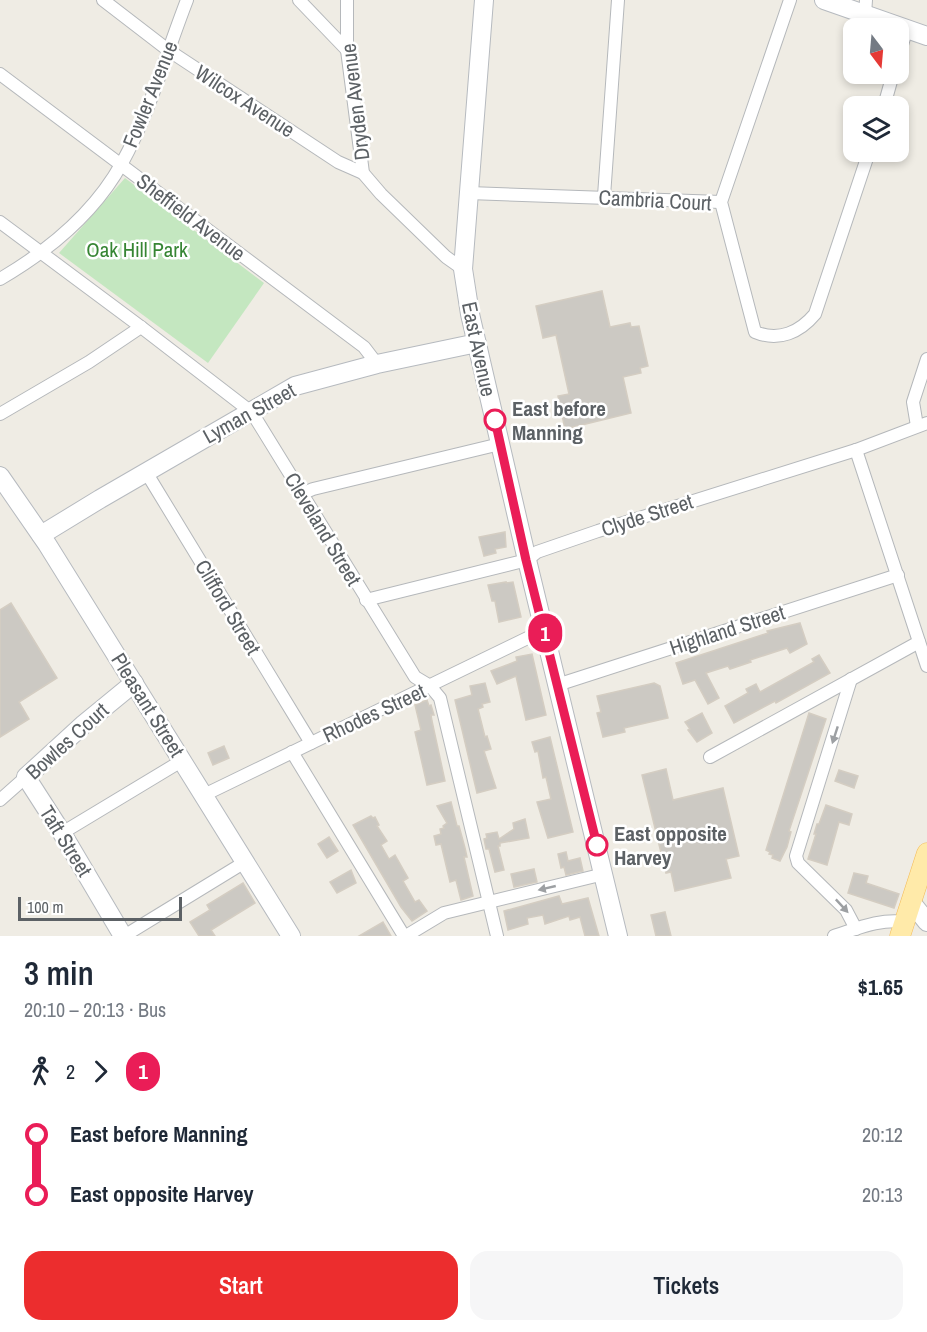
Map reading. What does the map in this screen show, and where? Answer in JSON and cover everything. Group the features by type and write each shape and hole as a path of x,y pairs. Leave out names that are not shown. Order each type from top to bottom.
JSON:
{"main road":[{"path":"902,929 927,853"}],"street":[{"name":"Wilcox Avenue","path":"103,0 168,50 338,162 363,173"},
{"name":"Fowler Avenue","path":"0,279 40,252 84,215 121,164 147,108 187,0"},
{"path":"299,0 347,50"},
{"name":"Dryden Avenue","path":"347,0 347,50 363,173 381,194 446,257 462,269"},
{"name":"East Avenue","path":"484,0 462,269 526,560 618,936"},
{"path":"604,196 618,0"},
{"path":"721,202 790,0"},
{"path":"824,0 866,7 886,18"},
{"path":"909,30 927,36"},
{"name":"Sheffield Avenue","path":"0,74 364,347 377,364"},
{"name":"Cambria Court","path":"469,193 604,196 721,202 756,332 767,337 782,336 804,327 815,314 866,162"},
{"name":"Cleveland Street","path":"0,222 250,411 415,677 430,686 440,698 497,936"},
{"path":"0,414 89,362 141,327"},
{"name":"Lyman Street","path":"41,535 295,386 377,364 477,343"},
{"path":"922,424 913,402 927,359"},
{"name":"Clyde Street","path":"366,600 526,560 537,552 598,531 856,450 922,424"},
{"path":"301,494 313,489 500,444"},
{"path":"856,450 927,666"},
{"name":"Clifford Street","path":"146,472 311,743"},
{"name":"Pleasant Street","path":"0,476 41,535 135,682 291,936"},
{"name":"Highland Street","path":"557,685 898,575"},
{"name":"Rhodes Street","path":"204,795 544,630"},
{"path":"710,757 919,642"},
{"path":"851,679 796,856 798,863 846,910 856,929"},
{"name":"Bowles Court","path":"0,800 84,724 135,682"},
{"path":"292,752 405,936 444,913 604,874"},
{"path":"62,833 183,760"},
{"name":"Taft Street","path":"26,777 124,936"},
{"path":"124,936 245,862"},
{"path":"911,902 927,922"},
{"path":"834,936 879,922 897,920 902,929"}],"green space":[{"name":"Oak Hill Park","path":"125,178 264,283 208,363 59,253"}],"building":[{"path":"602,291 610,327 630,323 631,327 639,326 648,366 640,368 641,373 623,377 631,413 565,429 558,396 569,394 556,335 543,338 536,306"},
{"path":"505,532 506,547 495,549 496,553 484,556 479,537"},
{"path":"513,582 521,617 499,622 495,601 492,601 488,585"},
{"path":"11,603 57,678 19,702 29,719 0,737 0,610"},
{"path":"800,623 807,644 790,653 787,648 730,669 728,666 706,673 719,698 708,704 695,680 683,684 676,663 768,633 767,631"},
{"path":"532,654 546,715 526,720 516,676 497,684 491,671 517,661 516,657"},
{"path":"819,655 830,673 734,723 725,706 748,693 746,689 756,684 760,692 814,662 812,659"},
{"path":"485,683 490,702 482,704 483,707 478,709 485,737 487,736 491,749 484,751 496,788 477,793 455,700 472,695 470,686"},
{"path":"654,683 660,686 668,718 624,728 625,732 603,737 597,713 601,712 597,696"},
{"path":"427,700 434,715 431,715 445,781 427,785 415,732 421,730 415,705"},
{"path":"702,713 712,733 697,742 685,722"},
{"path":"809,713 826,719 789,831 791,832 787,847 780,861 772,858 773,855 766,850"},
{"path":"550,737 573,832 548,838 537,802 551,799 546,777 543,778 538,751 535,752 532,742"},
{"path":"224,746 229,758 213,765 208,753"},
{"path":"666,769 673,800 723,788 739,856 726,859 731,878 675,891 671,872 666,873 642,775"},
{"path":"839,770 858,776 854,788 835,781"},
{"path":"451,802 465,848 467,857 464,857 473,896 461,900 456,880 450,882 441,844 436,845 434,836 441,834 440,829 444,828 443,826 447,823 437,806"},
{"path":"826,805 852,814 849,825 839,822 827,865 808,859 817,824 819,824"},
{"path":"371,816 375,817 379,825 377,826 387,841 381,845 389,859 395,855 408,878 403,881 415,902 419,900 427,911 412,921 401,907 353,825"},
{"path":"525,819 529,838 500,843 498,846 504,870 495,872 489,849 486,849 484,839 487,838 486,834 497,832 499,839 514,829 513,823"},
{"path":"329,837 338,851 327,858 318,844"},
{"path":"566,852 568,861 580,858 583,871 566,875 564,867 561,868 558,854"},
{"path":"534,869 537,882 514,887 511,874"},
{"path":"351,870 356,883 337,893 330,882"},
{"path":"854,873 868,876 866,883 899,894 894,908 848,893"},
{"path":"243,883 255,903 211,930 215,936 199,936 190,922 210,910 207,905"},
{"path":"559,896 562,904 588,898 599,936 585,936 580,917 570,920 569,916 545,924 543,915 527,918 528,924 508,930 504,911"},
{"path":"665,912 671,936 656,936 651,915"},
{"path":"383,922 391,936 359,936"}],"bus line":[{"name":"1","path":"495,420 526,560 597,845"}],"place":[{"name":"East before Manning","path":"495,420"},
{"name":"East opposite Harvey","path":"597,845"}]}
